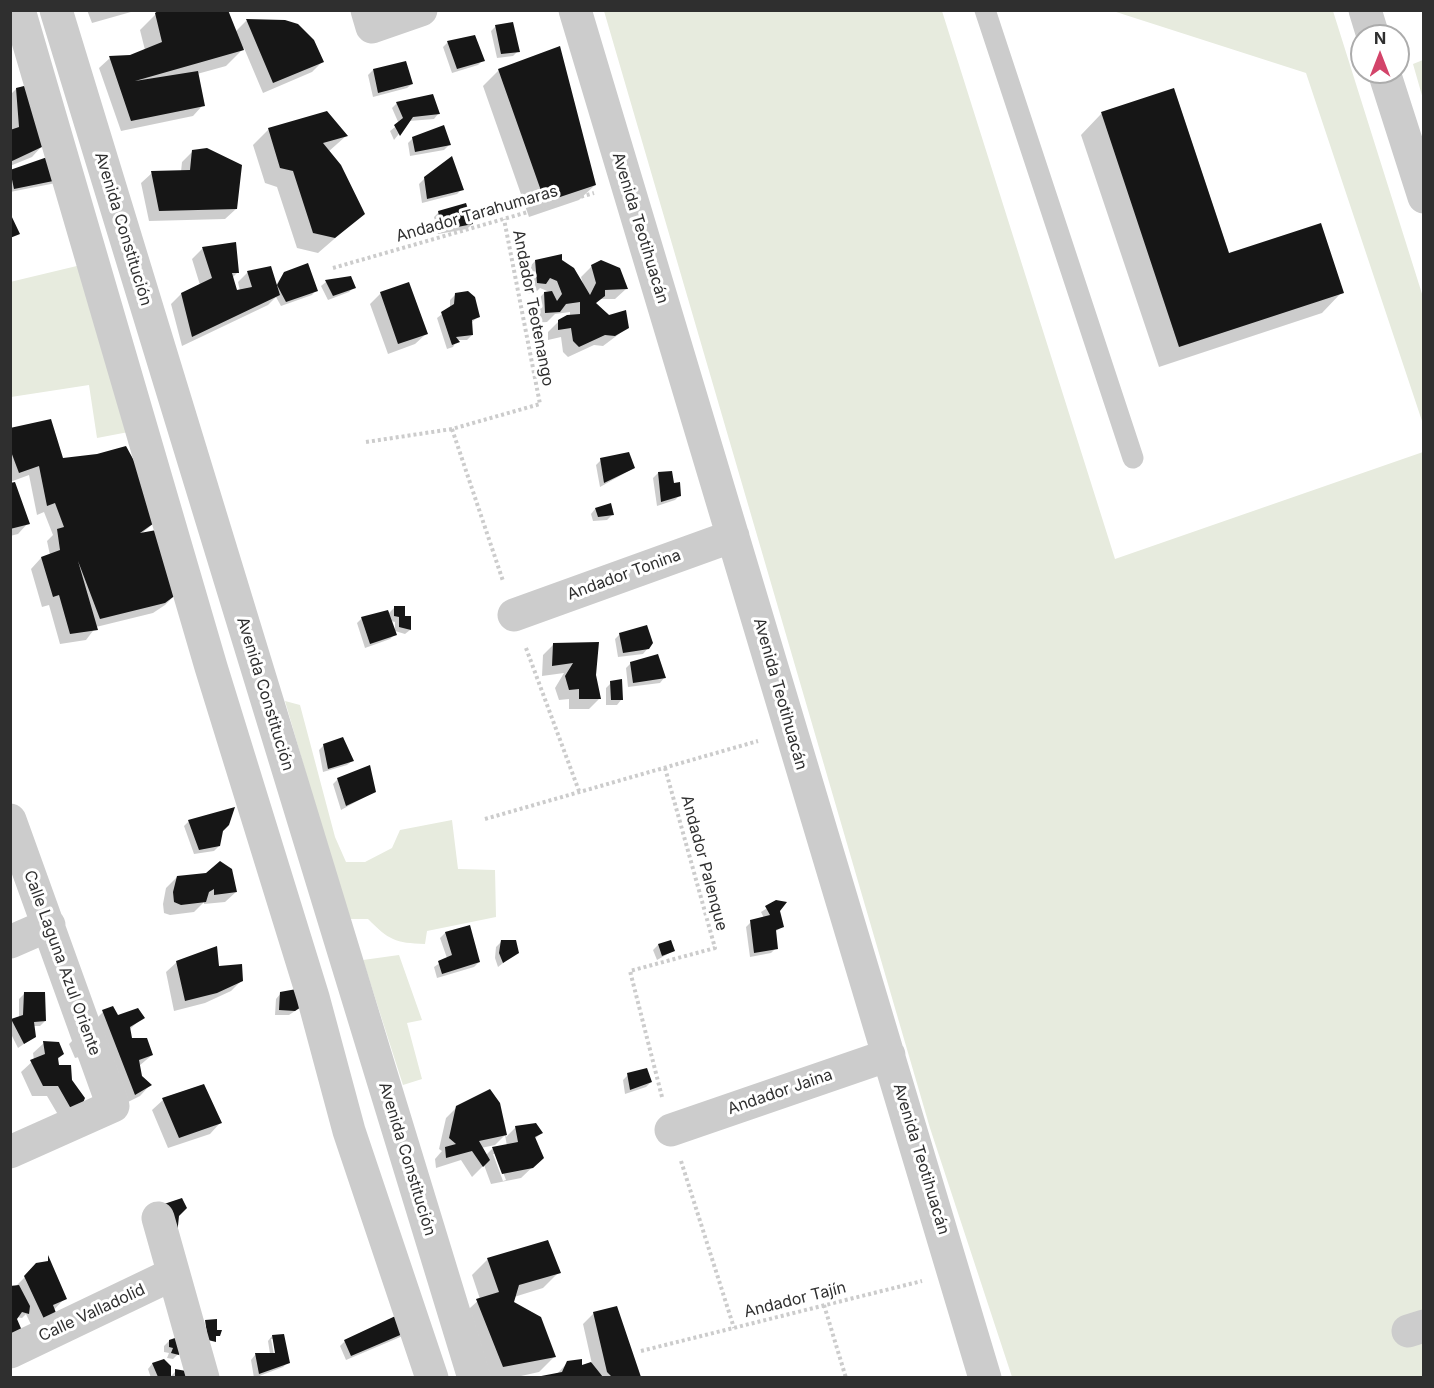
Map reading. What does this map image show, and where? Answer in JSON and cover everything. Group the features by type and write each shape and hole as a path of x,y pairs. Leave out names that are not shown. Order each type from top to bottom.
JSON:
{"street":[{"path":"19,10 178,554 313,997 349,1131 432,1377"},
{"name":"Avenida Constitución","path":"56,10 474,1377"},
{"path":"370,19 421,10"},
{"name":"Avenida Teotihuacán","path":"575,10 985,1377"},
{"path":"1388,84 1424,197"},
{"name":"Andador Tonina","path":"514,615 734,536"},
{"path":"178,554 218,541"},
{"name":"Calle Laguna Azul Oriente","path":"10,820 113,1106 10,1152"},
{"path":"10,942 49,926"},
{"name":"Andador Jaina","path":"670,1130 889,1055"},
{"path":"158,1218 203,1377"},
{"name":"Calle Valladolid","path":"10,1352 173,1274"},
{"path":"414,1327 455,1317"}],"lane":[{"path":"985,10 1133,458"}],"path":[{"name":"Andador Tarahumaras","path":"333,268 627,184"},
{"name":"Andador Teotenango","path":"366,442 452,429 540,404 504,219"},
{"path":"485,819 791,732"},
{"name":"Andador Palenque","path":"630,971 715,948 665,768"},
{"name":"Andador Tajín","path":"641,1351 954,1273"},
{"path":"824,1305 846,1377"}],"shaded area":[{"path":"604,11 942,11 1115,559 1423,452 1423,1377 1012,1377 930,1128"},
{"path":"1113,11 1333,11 1350,65 1350,84 1356,84 1423,297 1423,424 1306,73"},
{"path":"1424,60 1423,99 1413,64"},
{"path":"81,265 139,430 97,438 89,385 11,397 10,282"},
{"path":"285,701 300,705 335,837 346,862 365,862 392,848 400,830 452,820 458,869 495,870 496,917 427,931 425,944 406,943 393,939 368,919 348,919"},
{"path":"399,955 422,1020 407,1023 422,1079 403,1085 363,960"}],"building":[{"path":"159,10 228,10 244,50 135,81 198,71 205,106 131,121 109,56 130,55 162,42 155,13"},
{"path":"246,19 285,20 298,24 314,40 324,62 273,83"},
{"path":"513,22 520,52 501,54 495,25"},
{"path":"475,35 485,61 457,69 447,41"},
{"path":"560,46 596,185 545,202 498,69"},
{"path":"406,61 413,84 378,93 373,69"},
{"path":"28,85 44,146 10,162 10,130 19,127 16,88"},
{"path":"1174,88 1229,253 1321,223 1344,293 1179,347 1101,112"},
{"path":"433,94 440,114 413,117 400,136 394,125 403,118 396,102"},
{"path":"327,111 348,136 323,143 341,165 365,214 335,238 313,233 293,171 280,168 268,128"},
{"path":"444,125 451,145 415,152 412,137"},
{"path":"207,148 242,165 237,209 159,211 151,171 190,170 192,150"},
{"path":"56,154 63,179 14,189 10,170"},
{"path":"452,156 464,190 427,199 424,177"},
{"path":"466,203 473,224 442,230 438,211"},
{"path":"10,213 20,234 10,238"},
{"path":"236,242 239,273 232,273 237,290 252,287 247,271 271,266 280,295 192,337 181,293 212,278 202,247"},
{"path":"562,254 562,260 574,268 590,295 596,283 591,265 601,260 620,268 628,289 605,290 605,296 596,303 609,315 626,310 629,328 615,336 605,335 579,347 573,341 571,328 558,330 558,320 567,315 580,314 580,302 566,304 560,312 545,313 544,292 552,291 557,301 562,294 557,281 550,278 546,284 537,283 535,260"},
{"path":"308,263 318,291 286,302 277,285 284,272"},
{"path":"351,276 356,288 333,296 325,280"},
{"path":"409,282 428,334 398,344 380,292"},
{"path":"468,291 475,297 480,317 472,320 473,335 456,337 460,342 452,345 441,312 454,304 455,293"},
{"path":"51,419 63,458 97,454 126,446 164,516 140,533 162,529 177,594 165,603 100,619 78,561 98,630 70,634 59,595 53,597 41,557 60,550 57,529 64,527 55,503 47,506 39,466 19,473 10,449 10,428"},
{"path":"629,452 635,468 604,483 600,458"},
{"path":"672,471 674,483 680,482 681,496 661,502 658,472"},
{"path":"15,482 30,524 10,529 10,483"},
{"path":"611,503 614,515 598,517 595,508"},
{"path":"394,606 405,606 405,616 411,616 411,630 399,627 399,617 394,616"},
{"path":"388,610 397,635 370,644 361,617"},
{"path":"647,625 653,643 649,649 623,653 619,633"},
{"path":"599,642 596,675 601,699 579,699 579,689 569,690 565,676 573,663 552,666 553,643"},
{"path":"658,654 666,678 633,683 630,662"},
{"path":"622,679 623,700 611,700 610,681"},
{"path":"343,737 354,761 328,769 323,744"},
{"path":"370,765 376,792 346,806 337,778"},
{"path":"235,807 229,825 223,831 220,846 199,850 188,820"},
{"path":"220,861 232,869 237,892 214,895 214,889 209,892 206,902 181,905 174,902 173,892 177,876 206,873"},
{"path":"776,900 787,902 780,911 784,927 776,930 778,949 754,953 750,920 770,915 765,906"},
{"path":"470,925 480,962 442,974 438,961 452,955 445,932"},
{"path":"501,940 516,940 519,953 503,963 499,953"},
{"path":"671,940 675,951 662,956 658,944"},
{"path":"217,946 219,966 242,964 243,981 217,993 185,1001 176,961"},
{"path":"302,988 307,1003 295,1011 279,1010 280,992"},
{"path":"24,992 45,992 46,1021 34,1022 36,1037 24,1044 11,1019 23,1015"},
{"path":"113,1006 118,1015 138,1008 145,1018 130,1027 132,1038 147,1038 153,1055 139,1060 142,1076 152,1085 135,1095 102,1010"},
{"path":"43,1041 59,1042 64,1054 58,1058 59,1065 71,1065 72,1080 85,1098 80,1110 70,1107 58,1086 43,1086 30,1060 45,1054"},
{"path":"647,1068 652,1082 630,1090 627,1073"},
{"path":"204,1084 222,1123 179,1138 162,1098"},
{"path":"490,1089 500,1103 507,1135 479,1141 490,1160 483,1167 472,1151 446,1158 445,1147 456,1144 449,1138 456,1106"},
{"path":"536,1123 543,1133 535,1137 544,1158 533,1168 502,1174 492,1147 518,1142 515,1126"},
{"path":"182,1198 187,1208 179,1216 177,1235 161,1205"},
{"path":"548,1240 561,1273 519,1285 514,1302 541,1317 556,1357 503,1367 476,1299 499,1292 487,1258"},
{"path":"48,1255 67,1299 53,1305 58,1318 45,1321 24,1276 36,1263 48,1261"},
{"path":"19,1285 30,1306 29,1314 22,1312 17,1319 23,1333 10,1337 10,1286"},
{"path":"617,1306 641,1377 612,1377 607,1372 593,1312"},
{"path":"404,1312 412,1330 351,1356 344,1340"},
{"path":"217,1319 217,1330 222,1330 220,1336 216,1336 216,1342 208,1340 205,1320"},
{"path":"284,1334 290,1363 259,1374 255,1353 275,1353 272,1335"},
{"path":"178,1337 182,1349 179,1355 171,1353 173,1348 169,1347 169,1340"},
{"path":"164,1359 171,1366 171,1377 158,1377 152,1363"},
{"path":"582,1359 582,1365 591,1362 603,1377 536,1377 562,1372 567,1361"},
{"path":"175,1369 186,1371 187,1377 175,1376"}]}
